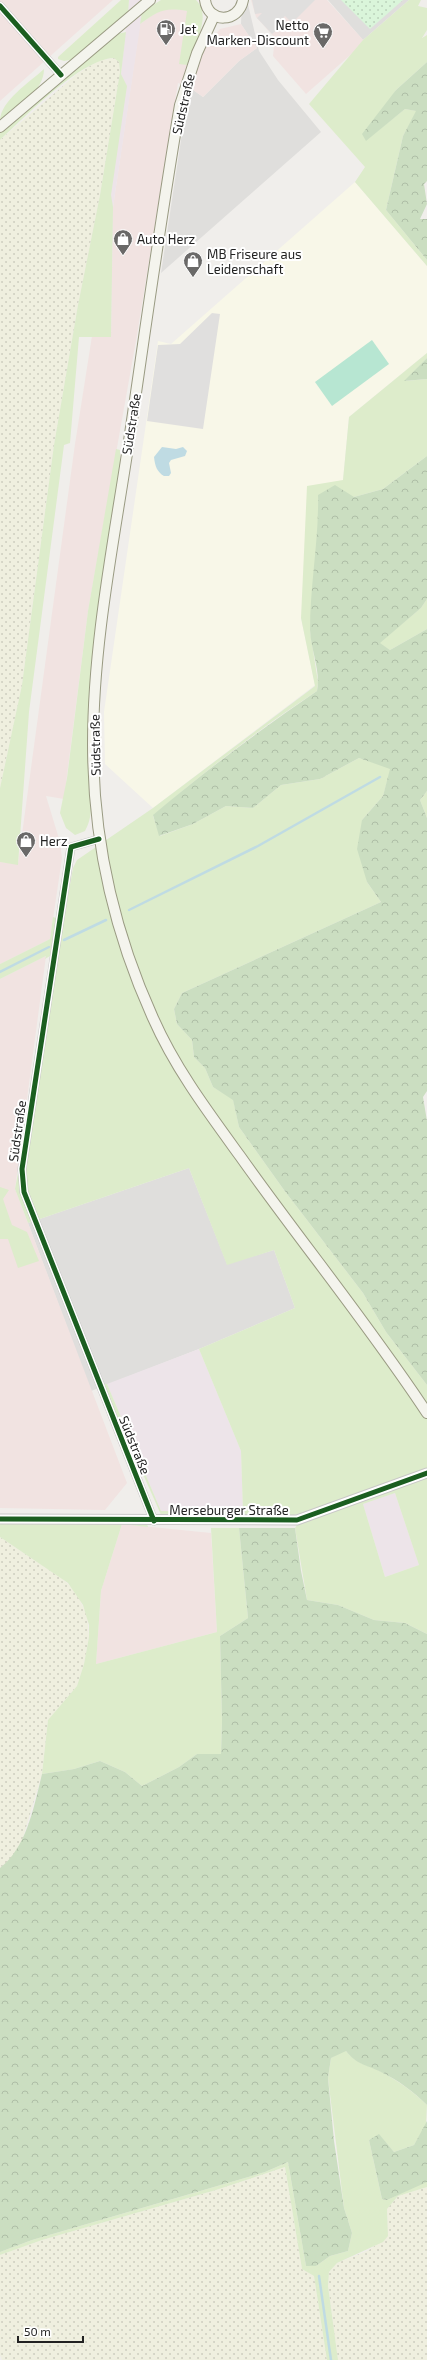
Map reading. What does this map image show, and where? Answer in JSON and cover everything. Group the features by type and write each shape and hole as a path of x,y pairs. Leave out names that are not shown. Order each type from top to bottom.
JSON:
{"main road":[{"path":"0,127 150,0"},
{"path":"205,0 207,8 214,16 220,18 233,16 242,7 243,0"},
{"name":"Südstraße","path":"214,16 197,52 180,105 111,556 96,673 93,746 100,839 105,872 125,945 153,1019 192,1088 282,1216 403,1376 427,1414"}],"street":[{"path":"0,6 61,75"},
{"name":"Südstraße","path":"100,839 71,847 22,1169 24,1192 154,1521"},
{"name":"Merseburger Straße","path":"0,1519 122,1519 154,1521 297,1520 427,1473"}],"shaded area":[{"path":"0,0 113,0 0,101"},
{"path":"129,0 144,0 113,207 111,337 102,198 121,74"},
{"path":"242,0 247,0 259,51 278,80 321,132 161,273 189,87 203,97 239,61 257,48 241,24"},
{"path":"251,0 327,0 365,42 306,94 273,56 275,38 256,17"},
{"path":"252,0 315,0 292,23 285,16 281,20 284,24 272,34 257,18 262,13 255,14"},
{"path":"328,0 409,0 363,40"},
{"path":"171,8 187,11 193,24 214,36 220,29 241,24 257,48 239,61 203,97 189,87 178,83 137,335 88,611 64,799 46,796 60,842 62,858 50,939 0,964 0,862 18,864 75,444 92,336 111,337 113,207 140,24 161,9"},
{"path":"355,182 427,266 427,353 349,417 343,480 301,618 315,685 153,808 105,764 104,712 158,341 171,344"},
{"path":"212,313 220,314 203,429 147,421 158,345 180,344"},
{"path":"46,956 15,1189 127,1483 105,1510 0,1508 0,979"},
{"path":"189,1168 227,1264 274,1250 295,1308 199,1349 91,1391 28,1223"},
{"path":"199,1349 241,1451 243,1512 161,1511 107,1384"},
{"path":"395,1493 419,1565 385,1577 363,1504"},
{"path":"122,1524 211,1533 217,1632 96,1664 101,1591"}],"green space":[{"path":"121,0 129,0 128,14 75,59 64,61 58,59 58,57"},
{"path":"161,0 196,0 201,7 203,14 200,32 187,65 179,64 187,11 162,11 140,24 142,12"},
{"path":"341,0 403,0 370,29"},
{"path":"409,0 421,0 418,6 427,8 427,30 422,38 427,35 427,62 396,90 366,140 405,109 417,111 403,136 386,210 427,260 427,266 355,182 365,167 309,104 363,40"},
{"path":"126,32 121,74 127,86 111,195 113,207 111,337 79,337 70,443 64,445 29,712 18,865 0,862 0,788 22,685 54,445 78,305 100,195 120,72 119,62 114,58 101,61 86,68 70,78 38,104 0,140 0,133 117,34"},
{"path":"114,58 119,62 120,72 100,195 78,305 54,445 22,685 0,788 0,140 77,74 98,61"},
{"path":"427,62 427,181 424,184 427,204 420,219 427,219 427,260 386,210 403,136 416,111 405,109 366,141 362,134 396,90"},
{"path":"44,69 43,77 34,92 21,105 0,121 1,114 10,99"},
{"path":"372,340 389,364 332,406 315,382"},
{"path":"427,353 427,358 405,381 427,379 427,456 383,489 354,497 318,495 319,530 310,631 318,682 317,691 274,720 233,751 153,816 160,836 193,824 226,806 253,808 281,785 320,779 359,758 391,768 383,796 362,820 367,882 381,902 182,993 174,1009 177,1024 192,1040 194,1057 205,1068 213,1087 233,1099 239,1127 284,1190 363,1293 386,1332 427,1385 427,1634 405,1623 374,1620 338,1605 307,1600 295,1528 305,1512 287,1517 162,1517 103,1384 107,1384 161,1511 243,1512 241,1451 199,1349 295,1308 274,1250 227,1265 189,1168 28,1223 15,1189 73,868 77,860 153,808 315,686 301,618 307,486 343,480 349,417","holes":["395,1493 419,1565 385,1577 363,1504"]},
{"path":"427,358 427,379 404,381"},
{"path":"116,449 120,450 120,466 98,612 91,685 88,768 91,814 85,831 75,835 66,828 60,813 67,778 88,611"},
{"path":"427,456 427,599 421,608 380,643 390,650 427,629 427,791 420,800 427,818 427,1091 423,1097 427,1121 427,1385 386,1332 363,1293 284,1190 239,1127 233,1100 213,1087 205,1068 194,1057 192,1040 177,1024 174,1009 182,993 381,902 367,882 357,849 362,820 383,796 390,769 359,758 320,779 281,785 253,808 226,806 193,824 159,836 153,815 233,751 317,691 318,676 311,638 310,613 317,529 318,495 335,485 354,497 383,489"},
{"path":"427,599 427,629 390,650 379,643 421,608"},
{"path":"427,791 427,818 420,800"},
{"path":"53,917 56,918 50,956 45,959 46,956 0,979 0,964 50,939"},
{"path":"0,1187 9,1190 3,1199 12,1225 27,1232 39,1261 18,1268 8,1239 0,1239"},
{"path":"0,1522 122,1522 147,1524 148,1527 122,1524 101,1591 96,1664 217,1632 211,1528 239,1528 248,1618 220,1636 222,1721 221,1754 197,1754 179,1767 142,1786 125,1772 100,1761 74,1769 42,1774 48,1720 77,1686 84,1664 89,1637 89,1625 83,1605 68,1583 0,1537"},
{"path":"239,1528 295,1528 307,1600 338,1605 374,1620 405,1623 427,1634 427,2105 400,2083 381,2072 358,2062 346,2051 331,2058 328,2078 334,2141 344,2208 352,2233 348,2251 330,2256 316,2266 306,2266 288,2162 265,2172 32,2240 0,2252 0,1868 17,1849 23,1837 32,1812 42,1774 74,1769 100,1761 125,1772 142,1786 179,1767 197,1754 221,1754 222,1721 220,1636 248,1618"},
{"path":"0,1537 61,1578 74,1589 87,1614 89,1637 84,1664 77,1686 48,1720 42,1774 22,1841 14,1856 0,1868"},
{"path":"345,2050 358,2062 382,2072 400,2083 427,2105 426,2125 414,2145 394,2152 379,2135 369,2140 382,2199 387,2200 424,2182 427,2182 427,2187 398,2196 387,2209 388,2236 383,2242 337,2263 329,2272 328,2286 338,2360 327,2360 314,2276 302,2269 285,2167 216,2190 42,2240 0,2255 0,2252 32,2240 265,2172 288,2162 306,2266 316,2266 330,2256 348,2251 352,2233 344,2208 328,2078 331,2058"},
{"path":"427,2121 427,2182 387,2200 382,2199 369,2140 379,2134 394,2152 414,2145"},
{"path":"285,2167 302,2269 314,2276 327,2360 2,2360 0,2355 0,2255 42,2240 216,2190"},
{"path":"427,2187 427,2360 338,2360 328,2286 329,2272 337,2263 369,2250 388,2236 387,2209 398,2196"}],"water":[{"path":"162,447 176,449 183,447 187,451 185,456 171,460 169,463 171,473 169,476 164,476 160,473 155,463 154,457"}],"waterway":[{"path":"129,910 258,846 380,777"},
{"path":"64,940 106,920"},
{"path":"0,972 49,947"},
{"path":"319,2276 331,2360"}],"cycle path":[{"path":"0,6 61,75"},
{"path":"99,839 71,847 22,1169 24,1192 154,1521"},
{"path":"0,1519 297,1520 427,1473"}],"place":[{"name":"Jet","path":"166,46"},
{"name":"Netto Marken-Discount","path":"323,49"},
{"name":"Auto Herz","path":"123,256"},
{"name":"MB Friseure aus Leidenschaft","path":"193,278"},
{"name":"Herz","path":"26,858"}]}
